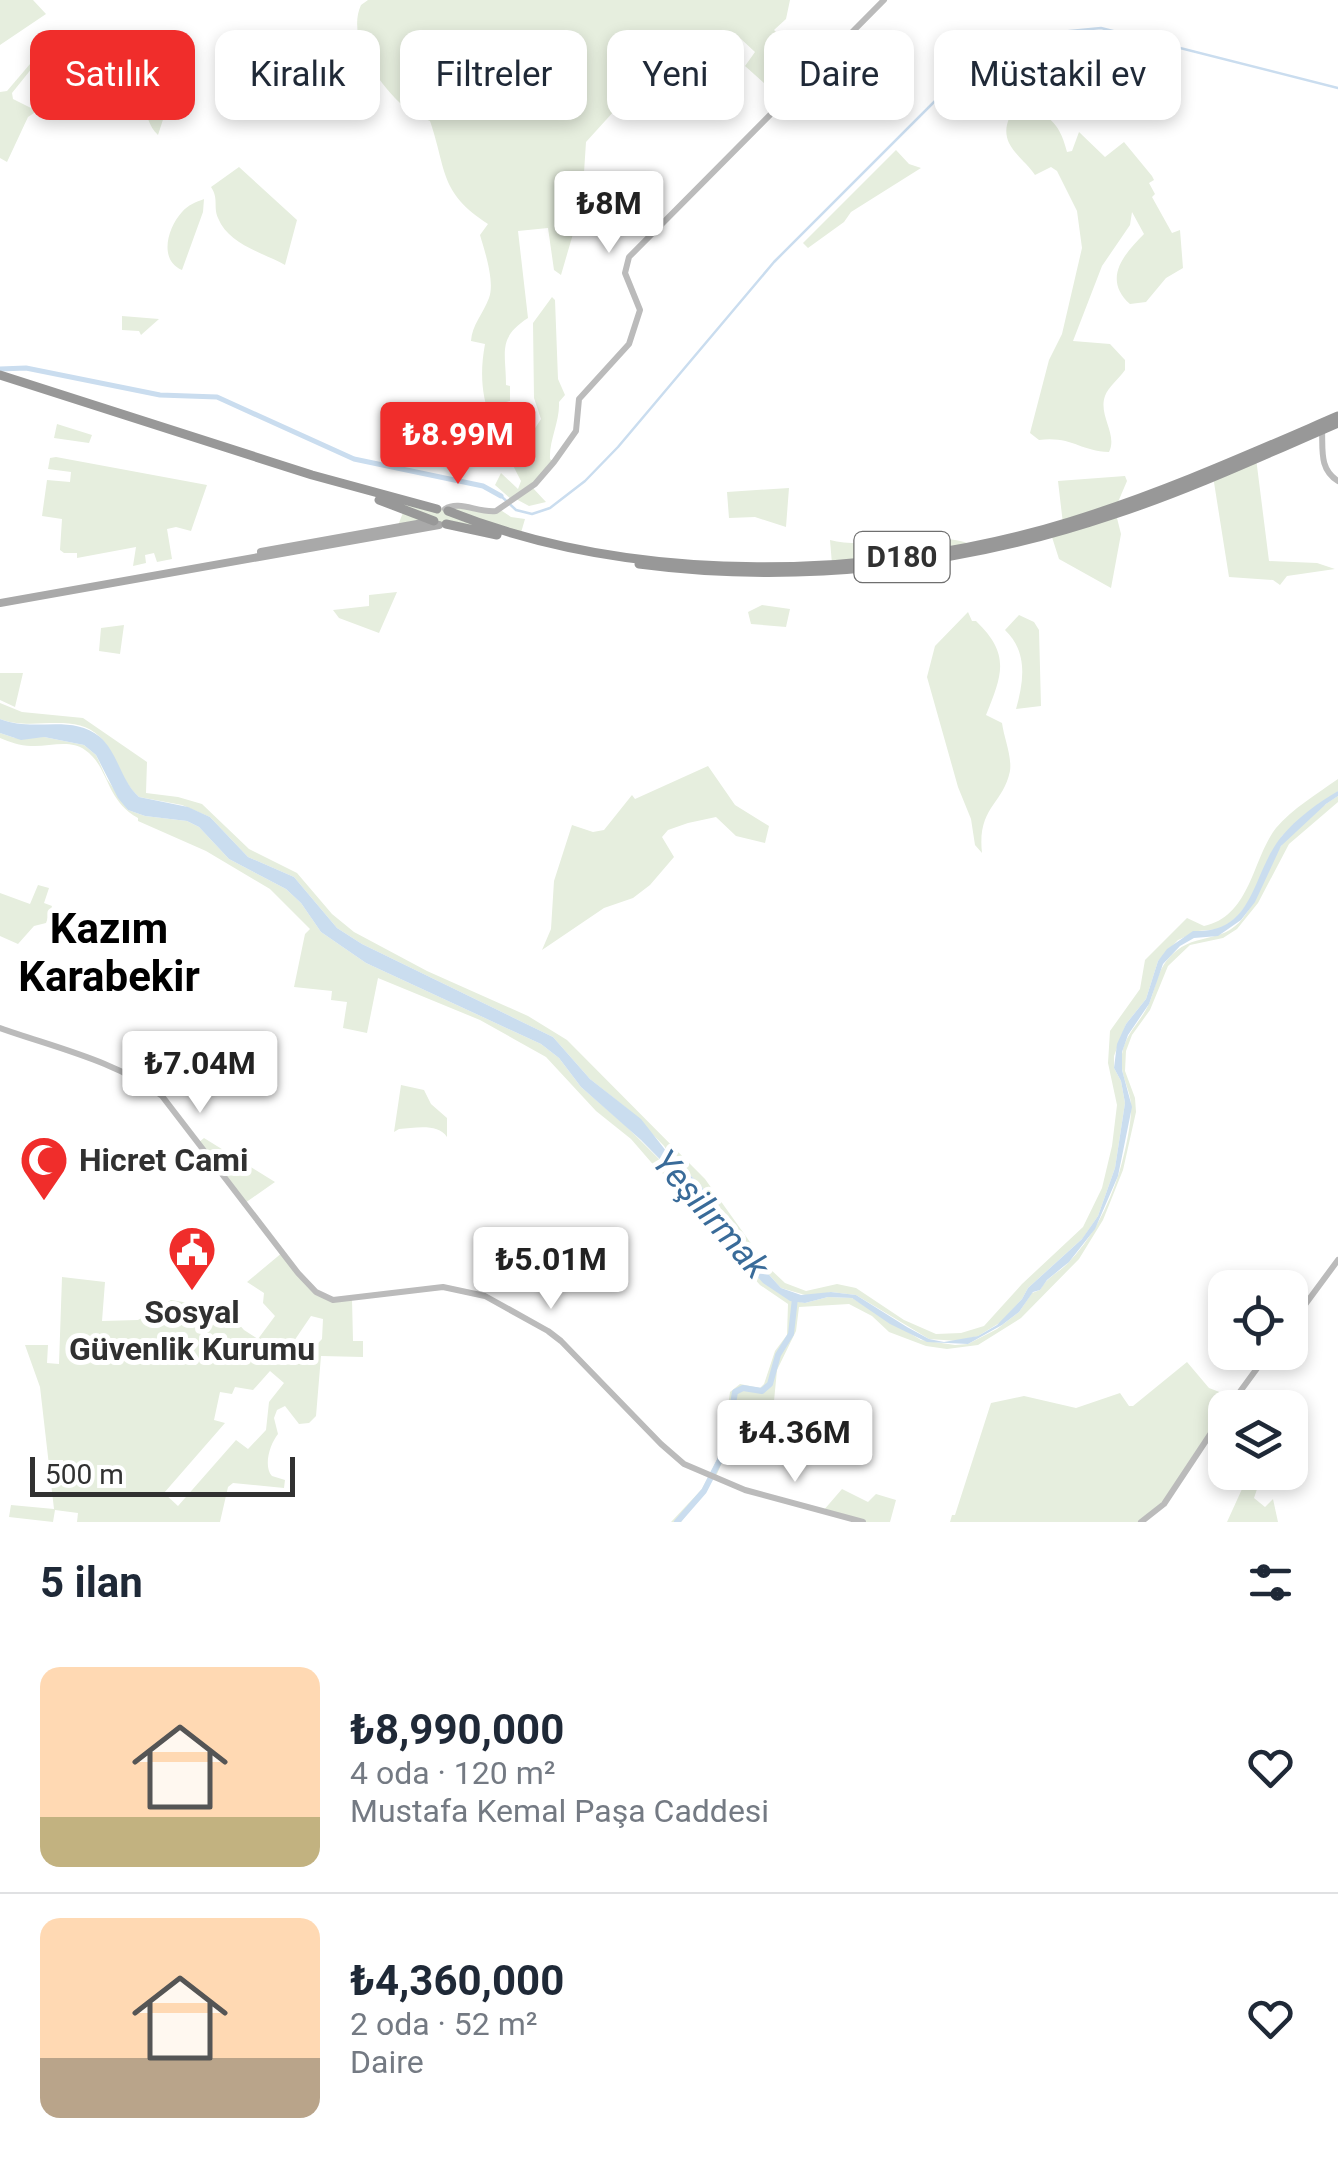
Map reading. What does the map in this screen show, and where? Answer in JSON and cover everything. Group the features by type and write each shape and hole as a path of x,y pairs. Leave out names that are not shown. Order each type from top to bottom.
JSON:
{"highway":[{"name":"D180","path":"0,378 506,532 646,558 778,566 870,561 974,546 1066,524 1338,419"},
{"name":"D180","path":"0,378 372,497 440,524 573,553 652,565 778,572 882,566 975,552 1066,530 1143,504 1322,430 1338,419"},
{"path":"440,524 450,519 443,510"}],"main road":[{"path":"0,601 440,524"}],"street":[{"path":"443,510 456,504 486,512 507,504 536,484 571,441 576,431 579,399 629,344 640,313 624,273 630,256 884,0"},
{"path":"1322,430 1324,465 1327,473 1338,480"},
{"path":"0,1028 114,1070 162,1096 310,1287 325,1298 346,1300 443,1287 485,1296 548,1331 677,1460 717,1480 863,1522"},
{"path":"1308,1301 1338,1260"},
{"path":"1142,1522 1161,1508 1208,1437"}],"green space":[{"path":"0,0 33,0 46,14 0,45"},
{"path":"368,0 790,0 786,19 774,30 764,30 764,83 745,66 755,52 744,42 744,30 607,30 607,119 586,142 582,203 561,275 554,270 548,228 518,231 528,318 511,332 505,347 506,385 510,386 506,413 518,433 532,433 541,419 534,398 533,323 552,297 558,379 565,395 559,402 551,445 550,459 554,462 532,487 546,502 529,506 513,501 495,485 501,473 518,489 521,481 485,401 485,344 471,341 491,291 480,235 488,224 453,191 428,120 587,120 587,30 400,30 400,103 380,80 380,30 358,30 361,5"},
{"path":"30,64 30,71 12,93 13,99 30,108 30,116 7,162 0,158 0,92 7,91"},
{"path":"148,120 163,120 158,135"},
{"path":"1050,120 1067,152 1072,151 1079,132 1105,157 1124,142 1152,176 1152,197 1172,233 1180,230 1183,268 1166,278 1146,302 1130,304 1122,295 1117,276 1123,258 1144,234 1132,212 1130,225 1102,266 1073,341 1110,344 1125,360 1125,370 1105,396 1109,452 1060,440 1039,440 1030,433 1049,360 1062,334 1082,248 1077,211 1057,171 1051,167 1035,175 1009,143 1008,122"},
{"path":"896,150 909,164 921,168 851,212 844,222 808,248 803,243"},
{"path":"239,167 297,220 285,265 238,241 218,218 211,187"},
{"path":"204,199 182,270 170,259 170,234 184,210"},
{"path":"122,316 159,319 141,335 139,331 122,330"},
{"path":"57,424 92,435 89,443 54,438"},
{"path":"50,458 207,485 191,531 167,529 172,559 157,562 154,553 145,555 146,563 133,566 136,547 77,558 77,553 60,550 62,519 42,516 47,480 70,482 71,472 48,469"},
{"path":"1256,458 1269,561 1317,563 1335,569 1287,576 1280,585 1273,580 1229,577 1213,476"},
{"path":"1125,476 1127,481 1118,502 1063,524 1058,481"},
{"path":"789,488 786,527 755,517 729,518 727,492"},
{"path":"385,496 444,509 499,509 511,517 525,519 520,536 459,527 397,528 404,510"},
{"path":"1116,514 1121,534 1111,588 1059,559 1051,534"},
{"path":"943,539 974,546 832,564 830,540 865,543"},
{"path":"397,592 379,633 339,618 333,610 369,606 369,595"},
{"path":"762,605 790,609 786,627 751,624 748,612"},
{"path":"968,612 999,654 999,676 986,715 1002,723 1010,765 1007,782 983,826 982,853 975,845 971,819 927,677 935,646"},
{"path":"1019,615 1034,622 1039,630 1041,706 1016,709 1021,657 1005,630"},
{"path":"124,625 120,654 99,651 101,628"},
{"path":"0,673 23,673 15,707 0,700"},
{"path":"0,703 22,712 83,718 147,762 146,793 202,804 249,849 297,873 332,914 354,932 427,971 528,1016 567,1040 705,1179 767,1266 785,1283 806,1291 837,1284 856,1288 904,1320 936,1334 961,1333 984,1326 1083,1227 1102,1188 1112,1146 1117,1105 1108,1063 1110,1031 1140,989 1145,960 1187,918 1204,926 1232,911 1276,828 1338,779 1338,791 1282,836 1252,897 1238,916 1221,929 1198,931 1178,940 1158,961 1146,999 1126,1024 1114,1056 1125,1103 1115,1168 1098,1216 1083,1238 1028,1288 1001,1322 978,1336 958,1341 929,1339 856,1295 831,1292 812,1297 781,1288 742,1245 700,1184 630,1111 590,1079 553,1037 362,944 337,928 294,877 248,857 210,817 182,805 139,797 106,744 90,729 65,723 25,724 0,719"},
{"path":"0,733 84,745 96,755 128,810 187,821 199,827 229,859 286,889 321,932 366,963 541,1044 698,1198 729,1243 763,1282 790,1300 805,1303 828,1297 852,1298 921,1340 955,1345 968,1344 1019,1312 1032,1293 1040,1290 1076,1254 1098,1222 1119,1173 1129,1130 1131,1106 1121,1061 1124,1046 1147,1008 1164,964 1187,944 1234,927 1249,909 1286,839 1338,796 1338,802 1289,844 1258,903 1237,929 1223,938 1190,945 1168,966 1150,1010 1126,1051 1125,1071 1136,1112 1123,1170 1103,1220 1079,1259 1021,1318 978,1345 947,1349 926,1346 889,1332 872,1316 849,1304 799,1307 796,1331 777,1370 774,1401 762,1413 751,1406 737,1427 733,1426 717,1474 681,1522 671,1522 702,1489 722,1450 730,1392 740,1384 760,1388 764,1384 775,1351 787,1335 788,1304 760,1285 720,1240 685,1191 596,1111 546,1057 480,1020 378,978 367,1033 343,1028 347,1002 331,1000 332,991 294,987 305,934 310,929 270,889 206,851 138,821 119,802 99,765 85,750 66,744 23,745 0,738"},
{"path":"708,766 735,805 769,826 765,843 736,836 716,817 668,830 662,837 674,857 650,885 633,898 604,908 542,950 551,929 554,881 572,825 593,832 604,830 632,795 635,799"},
{"path":"38,885 49,888 44,903 52,906 46,923 34,926 18,944 0,936 0,893 30,904"},
{"path":"401,1085 424,1090 431,1104 447,1118 447,1137 426,1127 394,1132"},
{"path":"204,1138 275,1182 245,1203 198,1143"},
{"path":"32,1142 51,1148 50,1166 27,1166"},
{"path":"283,1252 321,1296 352,1299 353,1341 363,1341 363,1357 321,1356 316,1416 309,1423 299,1424 285,1406 277,1410 274,1418 278,1434 270,1449 268,1467 272,1476 285,1480 284,1488 233,1483 228,1487 220,1522 77,1522 78,1513 55,1510 53,1522 9,1517 11,1505 54,1509 40,1387 25,1345 48,1345 47,1363 59,1364 62,1277 105,1282 102,1321 138,1320 171,1300 225,1309 258,1339 275,1316 263,1303 264,1293 247,1282","holes":["311,1316 323,1319 322,1339 306,1356 292,1344","270,1371 284,1383 269,1402 266,1430 248,1449 236,1440 178,1506 164,1493 225,1423 214,1420 220,1392 232,1394 235,1387 253,1390"]},
{"path":"1187,1362 1214,1390 1208,1390 1208,1435 1164,1504 1141,1522 950,1522 991,1403 1024,1396 1076,1408 1120,1393 1133,1406"},
{"path":"842,1489 868,1502 876,1494 896,1500 890,1522 863,1522 823,1511"},
{"path":"1242,1490 1257,1490 1254,1498 1265,1507 1273,1499 1278,1522 1227,1522"}],"water":[{"name":"Yeşilırmak","path":"0,719 88,730 106,744 139,797 188,807 210,817 248,857 294,877 337,928 362,944 553,1037 590,1079 641,1119 674,1161 700,1184 742,1245 781,1288 801,1295 856,1295 929,1339 944,1342 978,1336 997,1325 1028,1288 1082,1239 1098,1216 1115,1168 1125,1103 1114,1068 1117,1044 1126,1024 1146,999 1158,961 1167,949 1193,931 1214,929 1241,912 1282,836 1338,791 1338,796 1281,846 1255,902 1241,920 1218,936 1194,938 1163,964 1149,1004 1128,1035 1122,1052 1122,1070 1132,1107 1118,1176 1095,1229 1069,1262 1002,1325 968,1344 927,1342 890,1324 852,1298 790,1301 763,1283 728,1243 698,1198 541,1044 366,963 321,932 286,889 229,859 199,827 187,821 128,810 96,755 84,745 44,737 21,740 0,733"}],"waterway":[{"path":"501,496 516,510 532,514 550,508 585,481 774,262 975,61 1008,37 1101,28 1338,88"},
{"path":"0,369 26,368 160,395 217,397 354,459 483,486 501,496"},
{"path":"677,1522 704,1491 725,1450 735,1392 743,1388 762,1391 770,1384 778,1355 791,1334 795,1298"}],"place":[{"name":"Hicret Cami","path":"44,1202"},
{"name":"Sosyal Güvenlik Kurumu","path":"192,1292"}],"district":[{"name":"Kazım Karabekir","path":"109,952"}]}
